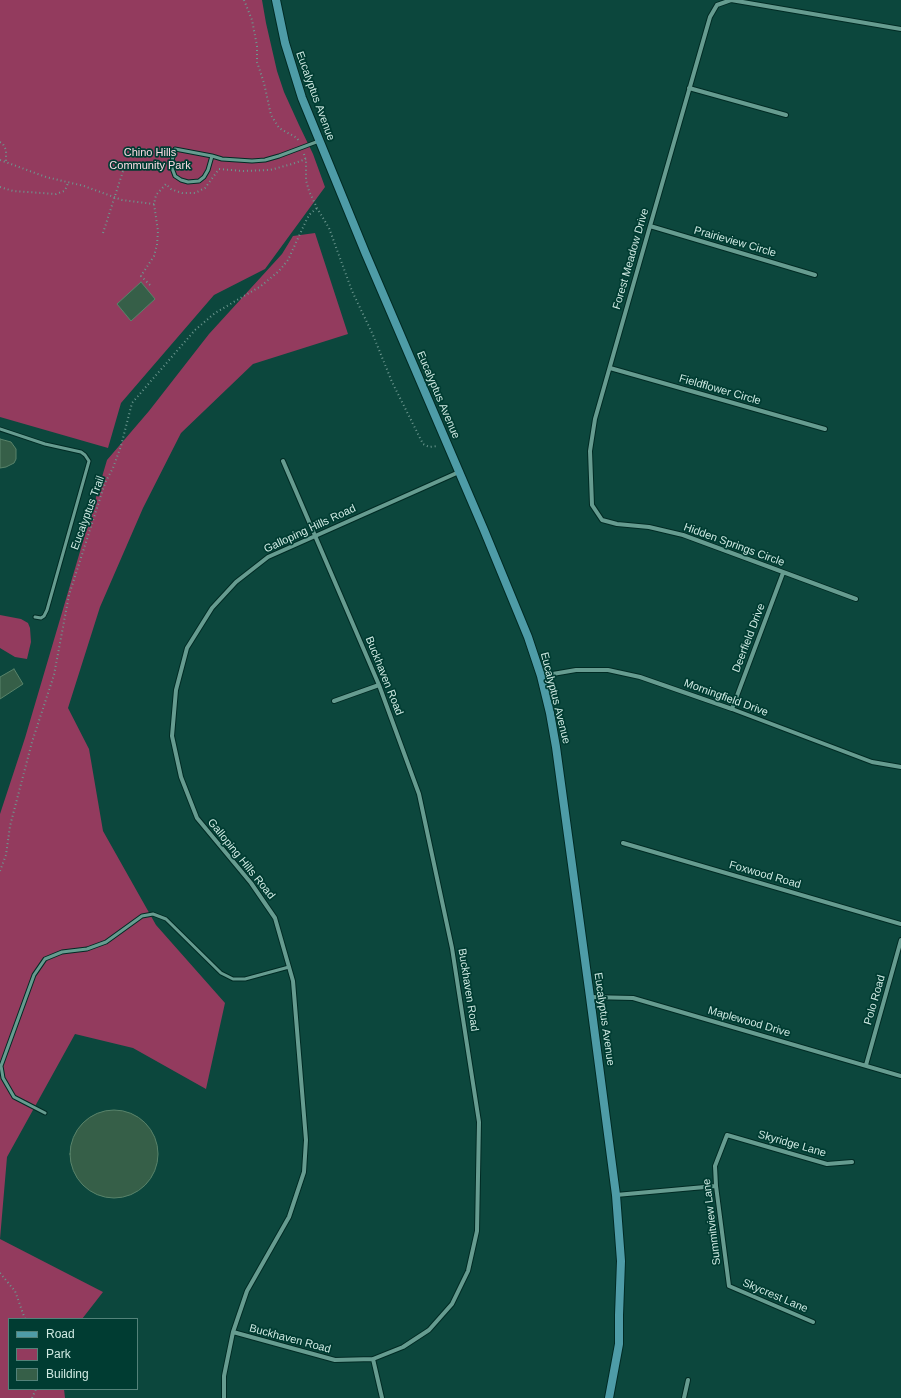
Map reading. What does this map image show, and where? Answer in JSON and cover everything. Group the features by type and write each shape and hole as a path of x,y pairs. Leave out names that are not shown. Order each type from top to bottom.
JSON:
{"street":[{"name":"Eucalyptus Avenue","path":"276,0 288,57 318,141 459,472 528,638 541,676 556,747 616,1195 622,1261 619,1344 608,1398"},
{"name":"Forest Meadow Drive","path":"602,520 592,505 590,451 595,419 689,88 710,17 717,5 731,0 901,29"},
{"path":"689,88 786,115"},
{"name":"Prairieview Circle","path":"650,226 815,275"},
{"name":"Fieldflower Circle","path":"610,368 825,429"},
{"name":"Buckhaven Road","path":"233,1332 335,1360 373,1359 403,1347 429,1330 452,1304 468,1272 477,1231 479,1122 452,948 419,794 379,685 283,461"},
{"name":"Galloping Hills Road","path":"224,1398 224,1376 233,1332 247,1291 289,1217 304,1172 306,1140 293,982 275,918 251,883 197,818 181,776 172,736 176,690 187,648 212,608 236,582 268,557 459,472"},
{"name":"Hidden Springs Circle","path":"602,520 617,524 649,527 683,535 856,599"},
{"name":"Deerfield Drive","path":"732,709 783,573"},
{"name":"Morningfield Drive","path":"541,676 576,670 592,670 613,671 640,677 732,709 872,762 901,767"},
{"path":"334,701 379,685"},
{"name":"Foxwood Road","path":"623,843 901,924"},
{"name":"Polo Road","path":"866,1065 901,940"},
{"name":"Maplewood Drive","path":"590,997 633,998 901,1076"},
{"name":"Skyridge Lane","path":"727,1135 827,1164 852,1162"},
{"name":"Summitview Lane","path":"727,1135 715,1166 716,1186 729,1286"},
{"path":"616,1195 716,1186"},
{"name":"Skycrest Lane","path":"729,1286 813,1322"},
{"path":"373,1359 382,1398"},
{"path":"684,1398 688,1380"}],"lane":[{"path":"212,156 208,170 204,177 199,181 188,182 175,176 172,168 172,161 175,149 237,160 259,160 279,156 318,141"},
{"path":"0,429 45,444 81,452 89,461 47,610 41,618 35,617"},
{"path":"45,1113 14,1097 3,1078 1,1066 34,975 45,959 62,952 87,949 106,942 142,916 153,914 166,919 221,973 233,979 245,979 289,967"}],"path":[{"path":"244,0 252,20 257,46 257,62 264,83 271,115 279,128 297,138 302,148 306,159 306,180 316,208 330,228 352,292 373,335 392,382 418,436 426,446 432,447 446,443"},
{"path":"0,142 6,150 6,161"},
{"path":"150,285 141,276 154,256 157,245 157,218 154,204 156,195 166,184 171,189 176,191 195,193 205,188 210,183 219,169 243,172 270,170 306,159"},
{"path":"0,160 46,177 84,186 130,202 154,204"},
{"path":"103,233 124,168"},
{"path":"0,187 13,190 56,194 64,191 68,182"},
{"name":"Eucalyptus Trail","path":"0,870 6,856 10,826 32,742 54,675 69,595 105,483 114,468 132,403 195,330 215,313 261,286 278,271 288,260 305,223 316,208"},
{"path":"0,1273 15,1291 25,1318"}],"green space":[{"name":"Chino Hills Community Park","path":"0,0 262,0 277,71 284,92 313,154 325,187 265,269 214,295 121,403 108,448 0,417"},
{"path":"315,233 348,334 253,364 181,433 143,508 100,607 68,708 89,749 103,831 156,925 225,1003 206,1089 133,1048 75,1034 7,1157 0,1239 0,814 25,738 107,460 149,411 209,334 282,254 293,236"},
{"path":"0,615 21,619 28,623 31,642 27,659 15,657 0,648"},
{"path":"0,1239 103,1292 83,1318 8,1318 8,1390 64,1390 65,1398 0,1398"}],"building":[{"path":"141,282 155,299 131,321 117,304"},
{"path":"0,439 11,442 16,449 16,459 14,463 0,468"},
{"path":"14,669 23,684 0,699 0,677"},
{"path":"114,1110 131,1113 145,1123 155,1137 158,1154 155,1171 145,1185 131,1195 114,1198 97,1195 83,1185 73,1171 70,1154 73,1137 83,1123 97,1113"}]}
